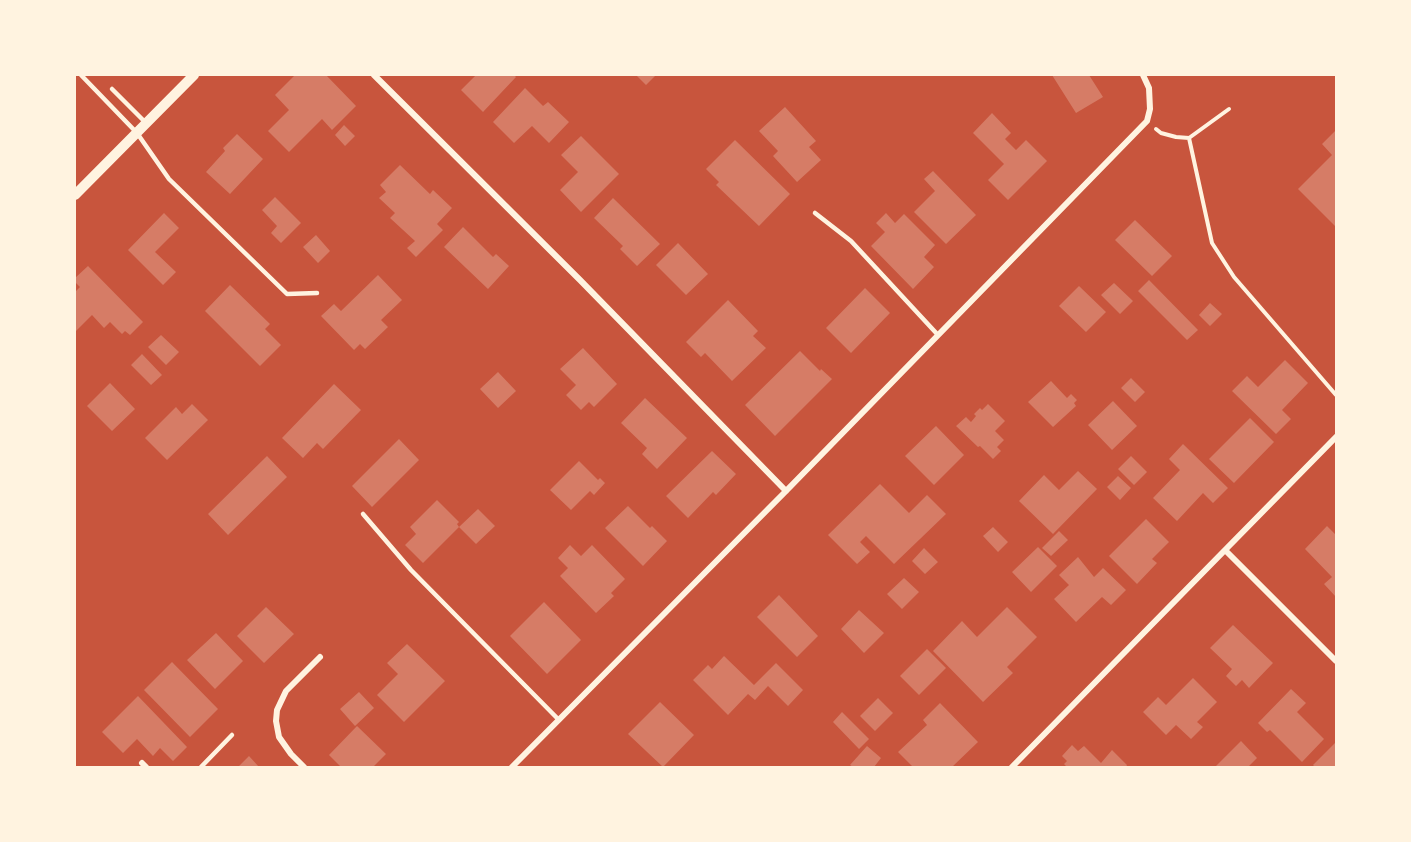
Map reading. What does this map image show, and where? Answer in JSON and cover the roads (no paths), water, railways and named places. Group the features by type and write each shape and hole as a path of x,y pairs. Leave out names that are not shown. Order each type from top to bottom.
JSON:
{"street":[{"path":"75,195 194,75"},
{"path":"374,75 786,490"},
{"path":"512,767 1147,121 1150,108 1149,88 1143,75"},
{"path":"1012,767 1336,437"},
{"path":"1225,550 1336,660"},
{"path":"304,767 279,737 276,710 286,691 320,657"}],"lane":[{"path":"81,75 136,133 169,179 287,294 316,293"},
{"path":"112,89 146,123"},
{"path":"815,213 851,241 938,335"},
{"path":"363,514 411,570 559,720"},
{"path":"201,767 232,735"}]}
